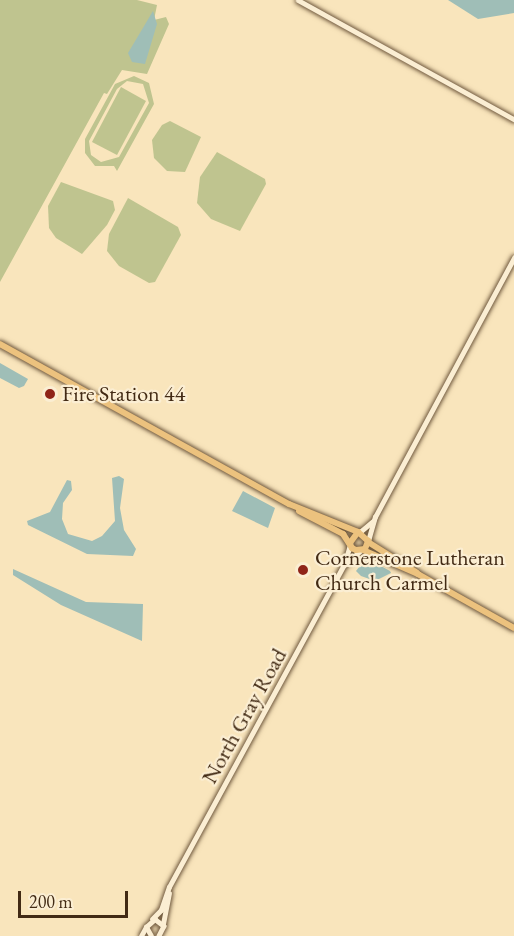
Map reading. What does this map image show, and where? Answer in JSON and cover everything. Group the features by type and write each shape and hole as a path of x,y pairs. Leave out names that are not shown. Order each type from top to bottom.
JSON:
{"main road":[{"path":"0,344 289,504 316,523 343,534 350,543 361,550 418,574"},
{"path":"289,504 359,532 368,542 418,574 514,628"},
{"path":"350,543 359,532"},
{"path":"361,550 368,542"}],"street":[{"path":"298,0 514,119"},
{"path":"368,542 373,521 514,258"},
{"path":"359,532 373,521"},
{"name":"North Gray Road","path":"146,927 162,908 172,883 344,565 350,543"},
{"name":"North Gray Road","path":"344,565 361,550"},
{"name":"North Gray Road","path":"159,936 164,925 172,883"},
{"path":"152,919 164,925 169,935"},
{"path":"141,936 146,927"},
{"path":"146,927 151,936"}],"green space":[{"path":"0,0 137,0 157,5 154,20 166,17 169,24 147,74 122,70 107,94 104,93 0,282"},
{"path":"134,76 149,83 154,104 117,171 114,166 95,166 85,153 85,139 115,84","holes":["127,81 143,84 149,103 119,157 101,162 91,155 89,141 117,89"]},
{"path":"121,87 146,101 117,155 92,142"},
{"path":"170,121 201,137 185,172 167,171 154,158 152,140 162,125"},
{"path":"217,152 265,179 266,184 240,231 211,219 197,203 200,177"},
{"path":"61,182 113,201 115,210 107,225 82,254 56,238 49,228 48,206"},
{"path":"128,198 178,227 181,235 155,282 149,283 119,266 107,251 109,234"}],"water":[{"path":"448,0 514,0 514,13 478,19"},
{"path":"153,11 157,24 145,64 132,62 128,53"},
{"path":"0,363 28,379 24,386 19,388 0,378"},
{"path":"119,476 124,479 120,508 124,530 136,549 133,556 87,554 28,525 27,521 50,512 67,480 71,481 72,490 63,503 62,519 68,534 92,541 102,536 115,521 112,478"},
{"path":"243,491 275,508 268,528 232,511"},
{"path":"366,558 391,573 375,581 361,576 356,571"},
{"path":"13,569 86,602 143,604 142,641 61,605 13,575"}],"place":[{"name":"Fire Station 44","path":"50,394"},
{"name":"Cornerstone Lutheran Church Carmel","path":"303,570"}]}
